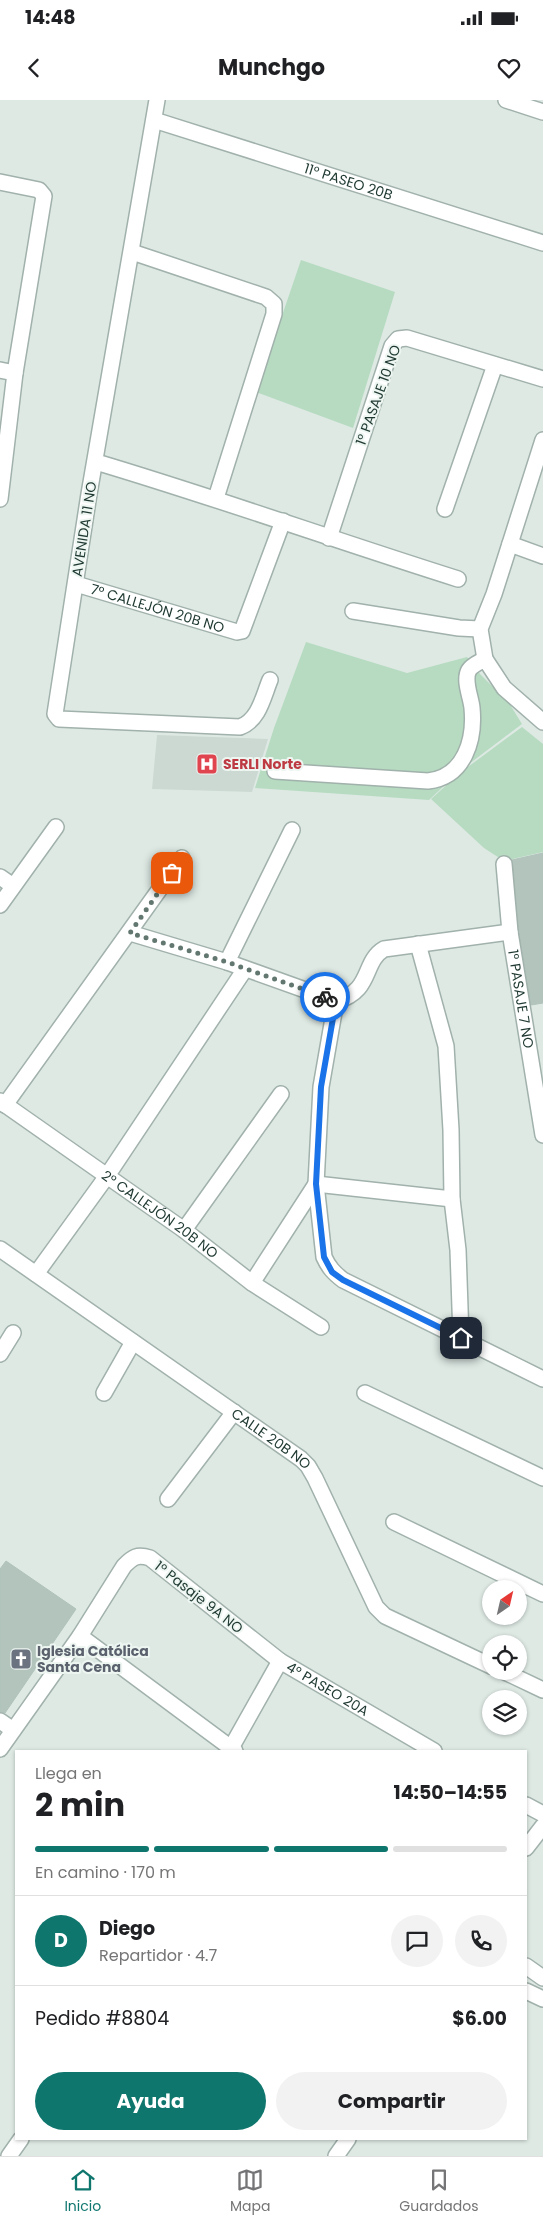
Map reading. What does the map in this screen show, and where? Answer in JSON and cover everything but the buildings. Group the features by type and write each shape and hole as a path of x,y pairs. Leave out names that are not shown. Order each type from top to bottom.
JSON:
{"street":[{"name":"AVENIDA 11 NO","path":"157,100 55,714 59,719 240,727 250,724 256,716 270,680"},
{"path":"506,100 543,112"},
{"name":"11° PASEO 20B","path":"154,120 543,243"},
{"path":"0,182 39,190 44,196 15,373 0,499"},
{"path":"132,252 266,296 274,304 274,314 216,498"},
{"name":"1° PASAJE 10 NO","path":"329,538 392,346 398,339 407,338 543,379"},
{"path":"445,509 495,365"},
{"path":"0,370 15,373"},
{"path":"543,440 480,630 485,659 504,688 543,722"},
{"path":"96,462 216,498 329,538 458,579"},
{"name":"7° CALLEJÓN 20B NO","path":"76,584 237,632 242,631 283,521"},
{"path":"510,544 543,556"},
{"path":"354,611 480,630"},
{"path":"275,771 428,781 438,780 464,758 469,750 472,709 468,675 470,669 485,659"},
{"path":"0,905 56,827"},
{"path":"227,962 292,830"},
{"path":"3,1103 130,933 182,858"},
{"name":"1° PASAJE 7 NO","path":"504,864 510,932 543,1135"},
{"path":"0,877 13,886"},
{"path":"130,933 227,962 336,1001 350,997 361,986 378,953 384,949 510,932"},
{"path":"418,944 446,1046 452,1130 452,1199 458,1250 461,1338"},
{"path":"36,1274 107,1176 245,969"},
{"path":"336,1001 321,1087 316,1184 324,1257 332,1272 343,1280 543,1379"},
{"path":"184,1230 281,1094"},
{"name":"2° CALLEJÓN 20B NO","path":"3,1103 184,1230 252,1283 321,1327"},
{"path":"316,1184 452,1199"},
{"path":"252,1283 316,1184"},
{"name":"CALLE 20B NO","path":"0,1249 301,1459 308,1466 376,1607 385,1616 482,1662"},
{"path":"0,1354 13,1333"},
{"path":"104,1393 133,1342"},
{"path":"365,1393 543,1478"},
{"path":"168,1499 234,1412"},
{"path":"394,1522 543,1594"},
{"name":"1º Pasaje 9A NO","path":"0,1749 80,1636 124,1566 133,1557 140,1555 150,1558 280,1661"},
{"path":"80,1636 233,1750"},
{"name":"4° PASEO 20A","path":"233,1750 280,1661 432,1750"},
{"path":"522,1680 543,1690"},
{"path":"0,1721 13,1730"},
{"path":"527,1806 543,1814"},
{"path":"527,1847 543,1826"},
{"path":"527,1967 543,1978"},
{"path":"527,1992 543,2000"},
{"path":"9,2156 20,2140"},
{"path":"336,2156 347,2140"}],"shaded area":[{"name":"SERLI Norte","path":"157,735 268,739 252,792 152,789"}],"green space":[{"path":"301,260 395,292 353,428 256,392"},
{"path":"306,642 407,673 467,657 480,674 509,703 522,724 461,770 429,800 255,788 274,728"},
{"path":"522,727 543,744 543,852 504,861 484,848 431,799 461,772"}],"way so far":[{"path":"172,873 130,933 227,962 325,997"}],"place":[{"name":"SERLI Norte","path":"207,764"},
{"name":"Iglesia Católica Santa Cena","path":"21,1659"}],"route":[{"path":"325,997 336,1001 321,1087 316,1184 324,1257 332,1272 343,1280 461,1338"}]}
